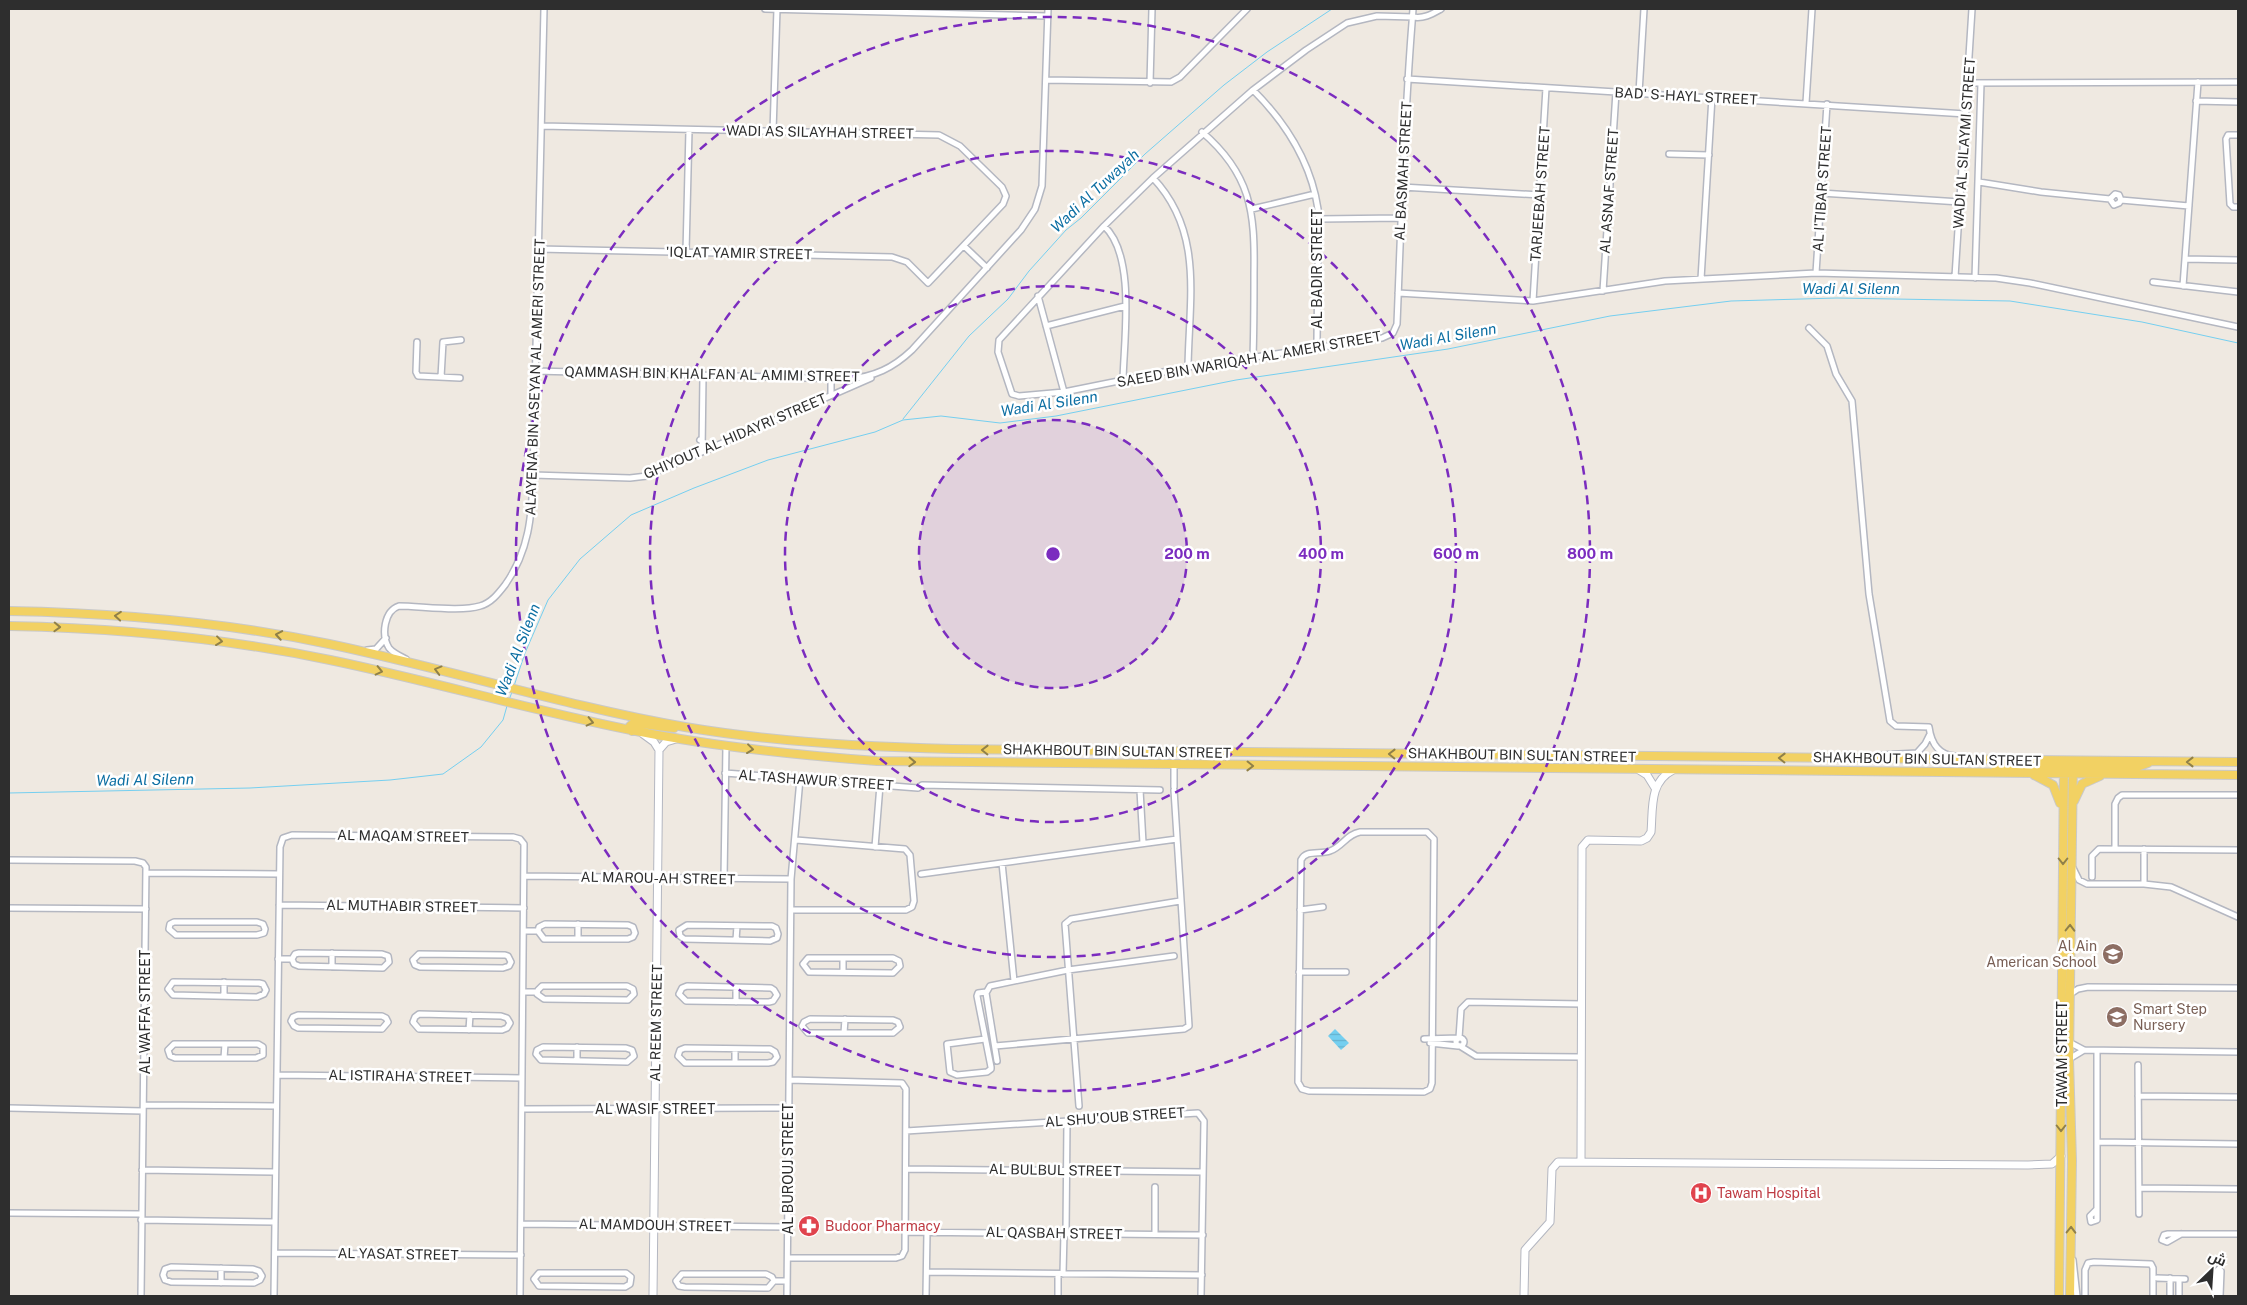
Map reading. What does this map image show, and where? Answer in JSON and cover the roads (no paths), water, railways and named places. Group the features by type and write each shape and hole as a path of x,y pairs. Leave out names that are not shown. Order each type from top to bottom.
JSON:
{"main road":[{"name":"SHAKHBOUT BIN SULTAN STREET","path":"9,611 176,621 250,630 420,665 546,698 686,727 799,742 914,749 1988,760 2068,767 2112,774 2238,775"},
{"name":"SHAKHBOUT BIN SULTAN STREET","path":"9,626 134,632 236,643 328,659 634,731 726,746 877,761 2029,773 2068,767 2150,762 2238,762"},
{"path":"634,731 630,726 634,723 658,728 686,727"},
{"path":"1986,772 2001,768 2068,767 2071,817"},
{"name":"TAWAM STREET","path":"2059,1296 2063,812 2068,767"},
{"path":"2029,773 2053,785 2063,812"},
{"path":"2071,817 2074,798 2082,784 2090,779 2112,774"},
{"path":"2064,791 2067,788 2070,791 2071,817"},
{"name":"TAWAM STREET","path":"2070,1296 2069,995 2071,817"}],"street":[{"name":"ALAYENA BIN ASEYAN AL AMERI STREET","path":"386,638 387,615 396,606 475,607 486,604 495,598 513,572 526,544 531,523 533,475 544,9"},
{"path":"765,9 1048,16"},
{"path":"773,131 777,9"},
{"name":"QAMMASH BIN KHALFAN AL AMIMI STREET","path":"535,372 831,379 859,378 892,367 905,356 1027,223 1038,202 1042,178 1048,9"},
{"path":"1150,83 1152,9"},
{"path":"1046,80 1168,83 1177,79 1247,9"},
{"name":"AL BASMAH STREET","path":"1393,333 1396,324 1398,293 1407,79 1413,9"},
{"name":"SAEED BIN WARIQAH AL AMERI STREET","path":"1393,333 1382,338 1188,367 1064,392 1015,396 1008,387 998,352 999,340 1104,226 1202,132 1253,90 1306,50 1347,24 1377,16 1428,16 1441,9"},
{"path":"1639,93 1644,9"},
{"path":"1806,103 1812,9"},
{"name":"WADI AL SILAYMI STREET","path":"1956,277 1972,9"},
{"name":"BAD' S-HAYL STREET","path":"1407,79 1966,114"},
{"path":"2183,286 2198,82"},
{"path":"1968,83 2238,82"},
{"path":"1975,278 1981,83"},
{"name":"TARJEEBAH STREET","path":"1533,301 1546,88"},
{"name":"AL BADIR STREET","path":"1253,90 1280,120 1292,137 1304,162 1315,194 1319,219 1317,347"},
{"name":"AL ASNAF STREET","path":"1603,291 1616,92"},
{"path":"1702,279 1712,98"},
{"path":"2196,101 2238,102"},
{"name":"AL I'TIBAR STREET","path":"1816,273 1827,104"},
{"name":"WADI AS SILAYHAH STREET","path":"542,126 931,134 944,137 955,142 1002,187 1006,196 1003,204 928,283"},
{"path":"686,252 689,130"},
{"path":"1202,132 1229,159 1243,183 1252,209 1255,232 1253,357"},
{"path":"2238,135 2228,135 2226,138 2230,204 2233,207 2238,207"},
{"path":"1669,154 1708,155"},
{"path":"1152,178 1178,211 1187,238 1190,265 1188,367"},
{"path":"1979,182 2041,192 2110,199 2112,204 2116,205 2121,200 2189,206"},
{"path":"1402,186 1540,195"},
{"path":"1821,193 1960,202"},
{"path":"1252,209 1315,194"},
{"path":"1319,219 1400,218"},
{"path":"1104,226 1114,238 1122,261 1125,278 1123,380"},
{"path":"964,246 987,268"},
{"name":"'IQLAT YAMIR STREET","path":"539,249 892,257 907,262 928,283"},
{"path":"2185,259 2238,260"},
{"path":"1398,293 1533,301 1654,283 1702,279 1816,273 1956,277 2030,283 2238,327"},
{"path":"2153,282 2238,292"},
{"path":"1038,296 1064,392"},
{"path":"1046,326 1124,306"},
{"path":"1809,328 1827,346 1836,374 1852,400 1869,594 1890,721 1896,726 1929,726 1935,746 1945,754 1988,760"},
{"path":"441,378 443,342 462,340"},
{"path":"417,342 417,374 422,377 460,378"},
{"path":"831,395 878,373"},
{"path":"702,452 700,440 703,376"},
{"name":"GHIYOUT AL HIDAYRI STREET","path":"533,475 643,477 831,395 831,379"},
{"path":"700,440 712,448"},
{"path":"351,650 376,649 386,638 393,651 420,665"},
{"path":"634,731 652,740 659,750 666,742 678,739"},
{"path":"1868,759 1882,755 1917,752 1925,744 1930,734"},
{"path":"724,879 726,746"},
{"name":"AL REEM STREET","path":"653,1296 659,750"},
{"path":"995,1046 1184,1029 1189,1026 1180,901 1174,765"},
{"path":"1639,770 1650,779 1655,788"},
{"path":"1581,1162 1582,846 1591,839 1641,841 1647,838 1651,832 1655,788 1663,777 1673,770"},
{"name":"AL TASHAWUR STREET","path":"725,773 908,787 1160,790"},
{"name":"AL BUROUJ STREET","path":"787,1296 791,879 800,779"},
{"path":"876,847 880,785"},
{"path":"1140,790 1142,843"},
{"path":"2114,849 2115,804 2122,795 2238,795"},
{"path":"1360,832 1427,832 1432,835 1434,842 1433,1042 1432,1083 1427,1091 1304,1090 1299,1085 1300,910 1301,860 1305,854 1333,850 1351,835 1360,832"},
{"name":"AL MAQAM STREET","path":"274,1296 279,874 282,840 287,836 300,835 515,837 522,840 525,846 520,1296"},
{"path":"921,874 1177,839"},
{"path":"791,910 910,909 914,901 909,853 903,849 796,840"},
{"path":"2092,877 2094,853 2099,849 2238,850"},
{"path":"2144,849 2144,884"},
{"path":"9,860 135,861 145,865 147,873 279,874"},
{"path":"2071,860 2079,880 2086,884 2144,884 2181,890 2238,917"},
{"path":"1002,863 1014,981"},
{"name":"AL WAFFA STREET","path":"141,1296 147,873"},
{"name":"AL MAROU-AH STREET","path":"525,876 791,879"},
{"path":"1079,1106 1065,926 1069,920 1180,901"},
{"name":"AL MUTHABIR STREET","path":"279,905 524,908"},
{"path":"1300,910 1323,907"},
{"path":"9,908 146,910"},
{"path":"174,922 261,922 265,929 264,933 257,935 225,935 176,934 170,933 168,928 174,922"},
{"path":"225,935 226,922"},
{"path":"524,931 538,932 544,938 628,940 634,937 635,933 630,925 578,924 543,924 538,932"},
{"path":"578,924 578,939"},
{"path":"778,934 776,928 772,926 685,925 678,932 684,939 736,940 773,940 778,934 791,933"},
{"path":"736,940 737,926"},
{"path":"265,929 278,928"},
{"path":"296,953 384,954 389,962 382,968 297,966 292,959 296,953"},
{"path":"332,953 332,967"},
{"path":"419,954 470,954 505,955 508,956 511,962 506,968 418,967 413,960 419,954"},
{"path":"470,954 470,968"},
{"path":"985,1039 947,1044 950,1072 959,1075 989,1071 991,1067 977,995 986,992 990,986 1068,970 1174,956"},
{"path":"808,958 895,959 900,966 894,973 809,972 804,968 803,964 808,958"},
{"path":"843,958 843,972"},
{"path":"278,959 292,959"},
{"path":"511,962 524,962"},
{"path":"790,964 803,964"},
{"path":"1299,972 1346,972"},
{"path":"2070,980 2088,987"},
{"path":"266,990 261,983 224,982 173,982 168,989 173,996 260,996 266,990 278,990"},
{"path":"224,982 224,996"},
{"path":"542,986 629,987 634,994 628,1000 542,999 537,992 542,986"},
{"path":"577,986 577,999"},
{"path":"685,986 770,988 777,995 772,1002 736,1002 686,1001 679,994 685,986"},
{"path":"736,987 736,1002"},
{"path":"2069,995 2078,989 2088,987 2238,988"},
{"path":"523,992 537,992"},
{"path":"986,992 997,1061"},
{"path":"777,995 789,995"},
{"path":"1581,1057 1476,1056 1469,1052 1460,1042 1460,1031 1461,1010 1464,1004 1471,1001 1582,1004"},
{"path":"510,1023 504,1030 469,1030 419,1029 413,1022 419,1014 503,1016 510,1023 523,1023"},
{"path":"296,1015 332,1015 382,1016 388,1022 382,1029 298,1028 291,1021 296,1015"},
{"path":"332,1015 332,1028"},
{"path":"469,1030 470,1015"},
{"path":"789,1026 802,1026 808,1033 893,1033 900,1027 895,1020 844,1019 807,1019 802,1026"},
{"path":"844,1019 844,1033"},
{"path":"278,1021 291,1021"},
{"path":"1424,1041 1460,1042"},
{"path":"2069,1042 2084,1050 2097,1051 2238,1052"},
{"path":"174,1044 258,1044 262,1046 264,1051 259,1058 175,1058 170,1056 168,1050 174,1044"},
{"path":"224,1058 225,1044"},
{"path":"523,1054 536,1054 542,1060 627,1062 634,1056 628,1048 541,1047 536,1054"},
{"path":"577,1047 577,1061"},
{"path":"777,1056 772,1050 685,1048 680,1050 678,1056 684,1062 771,1063 777,1056 789,1056"},
{"path":"735,1049 735,1063"},
{"path":"2069,1059 2084,1050"},
{"path":"264,1051 278,1051"},
{"path":"2097,1051 2097,1209"},
{"path":"2138,1065 2138,1214"},
{"name":"AL ISTIRAHA STREET","path":"277,1075 522,1078"},
{"path":"788,1258 898,1258 905,1250 906,1169 906,1089 902,1083 789,1080"},
{"path":"2138,1096 2238,1097"},
{"path":"9,1108 123,1110 276,1106"},
{"name":"AL WASIF STREET","path":"522,1109 788,1108"},
{"name":"AL SHU'OUB STREET","path":"906,1131 1198,1113 1204,1121 1202,1296"},
{"path":"1058,1296 1065,1233 1067,1120"},
{"path":"2098,1142 2238,1144"},
{"path":"1524,1296 1525,1250 1550,1222 1553,1167 1561,1162 2028,1165 2052,1164 2061,1156"},
{"path":"2028,1165 2050,1168 2061,1175"},
{"name":"AL BULBUL STREET","path":"906,1169 1203,1172"},
{"path":"142,1170 275,1172"},
{"path":"1155,1187 1156,1234"},
{"path":"2139,1188 2238,1189"},
{"path":"9,1213 275,1222"},
{"name":"AL MAMDOUH STREET","path":"522,1224 788,1227"},
{"name":"AL QASBAH STREET","path":"905,1232 1203,1235"},
{"path":"926,1296 927,1232"},
{"path":"2181,1234 2238,1234"},
{"path":"2071,1251 2077,1296"},
{"name":"AL YASAT STREET","path":"275,1252 521,1255"},
{"path":"2085,1296 2086,1268 2088,1263 2094,1262 2151,1264 2153,1268 2153,1296"},
{"path":"169,1268 221,1268 258,1270 262,1276 260,1280 254,1283 221,1283 171,1282 165,1280 163,1275 169,1268"},
{"path":"221,1268 221,1283"},
{"path":"927,1272 1202,1275"},
{"path":"521,1279 534,1279 540,1286 627,1286 632,1281 631,1277 626,1273 539,1273 534,1279"},
{"path":"574,1273 574,1286"},
{"path":"774,1281 768,1288 685,1288 679,1286 676,1281 678,1276 684,1273 768,1275 774,1281 787,1281"},
{"path":"734,1274 734,1288"},
{"path":"262,1276 274,1276"},
{"path":"2157,1278 2182,1279 2179,1296"},
{"path":"2170,1278 2170,1296"}],"water":[{"path":"1335,1029 1349,1043 1341,1050 1328,1036"}],"waterway":[{"name":"Wadi Al Tuwayah","path":"903,419 969,336 1008,299 1029,271 1066,230 1081,218 1145,154 1224,85 1267,52 1332,9"},
{"name":"Wadi Al Silenn","path":"514,686 525,653 548,600 580,559 631,515 694,488 768,460 875,432 903,420 941,416 1000,423 1056,416 1236,380 1448,349 1610,316 1731,301 1837,298 2010,301 2142,322 2238,343"},
{"name":"Wadi Al Silenn","path":"509,700 512,692"},
{"name":"Wadi Al Silenn","path":"9,793 250,788 390,780 443,774 481,747 503,720 507,706"}],"place":[{"name":"Al Ain American School","path":"2113,954"},
{"name":"Smart Step Nursery","path":"2117,1017"},
{"name":"Tawam Hospital","path":"1701,1193"},
{"name":"Budoor Pharmacy","path":"809,1226"}]}
